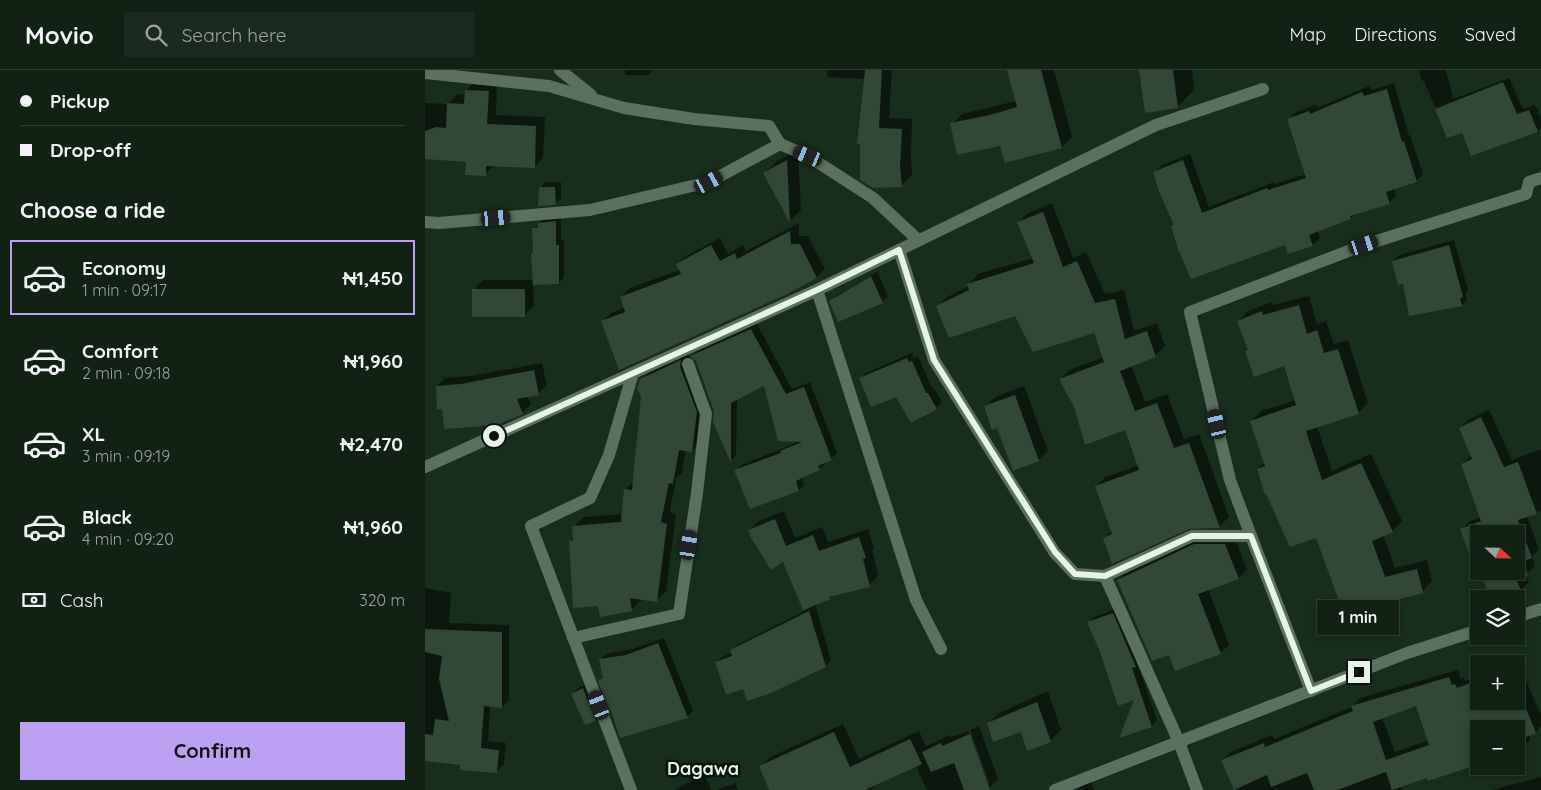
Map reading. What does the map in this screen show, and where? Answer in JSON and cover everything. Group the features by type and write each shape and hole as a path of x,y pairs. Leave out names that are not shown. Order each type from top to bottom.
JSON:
{"street":[{"path":"560,70 597,100"},
{"path":"425,73 549,86 623,108 694,119 769,126 780,144 808,156 873,198 918,240"},
{"path":"425,467 817,290 1155,125 1263,89"},
{"path":"425,222 439,224 590,210 709,182 780,144"},
{"path":"1311,691 1230,480 1190,312 1364,245 1525,194 1529,182 1541,178"},
{"path":"899,250 934,360 1055,552 1075,574 1105,576 1192,536 1251,536"},
{"path":"817,290 916,600 941,649"},
{"path":"573,638 679,614 697,493 706,414 688,364"},
{"path":"631,790 531,526 590,498 609,454 633,373"},
{"path":"1105,576 1179,742 1197,790"},
{"path":"1525,614 1541,609"},
{"path":"1055,790 1407,654 1470,633"}],"building":[{"path":"865,70 882,70 879,128 902,129 900,166 902,187 873,188 860,180 860,144 857,144"},
{"path":"1007,70 1041,70 1062,148 1005,163 1000,146 957,155 950,123 990,115 1017,107"},
{"path":"1139,70 1173,70 1178,108 1145,113"},
{"path":"1503,82 1517,114 1529,110 1538,132 1471,156 1462,133 1447,138 1435,109"},
{"path":"1387,89 1402,142 1404,141 1417,182 1386,192 1390,204 1350,216 1351,219 1309,235 1313,246 1288,254 1285,245 1191,279 1178,249 1171,226 1174,225 1159,192 1153,172 1183,160 1202,213 1267,188 1268,190 1306,178 1287,119 1309,111 1310,114 1362,92 1364,96"},
{"path":"465,90 489,91 487,124 536,126 535,168 486,166 486,176 465,175 466,162 425,159 425,131 436,127 446,128 447,103 464,104"},
{"path":"787,160 790,223 763,173"},
{"path":"539,187 555,187 556,205 538,206"},
{"path":"1043,212 1063,267 1077,261 1095,303 1115,299 1125,339 1147,331 1156,357 1120,371 1135,411 1157,403 1174,448 1189,443 1220,528 1189,529 1112,564 1103,538 1112,534 1095,486 1139,470 1125,430 1085,445 1074,407 1059,379 1104,362 1094,333 1033,352 1015,316 949,338 936,306 969,290 967,284 1034,263 1017,222"},
{"path":"556,221 556,245 559,245 559,284 533,285 532,228 537,228 538,223"},
{"path":"790,231 791,244 800,244 817,278 787,294 619,370 601,321 625,312 620,297 681,274 676,264 711,245 720,261 735,253 737,259"},
{"path":"1449,245 1463,297 1460,298 1462,306 1409,316 1403,284 1398,285 1392,261"},
{"path":"871,276 883,303 838,322 829,301"},
{"path":"472,289 525,289 525,317 472,317"},
{"path":"1299,305 1307,334 1317,330 1324,353 1338,349 1359,414 1306,431 1322,480 1361,463 1393,532 1372,541 1385,577 1417,569 1423,593 1384,603 1386,610 1342,627 1334,602 1339,601 1316,538 1290,547 1265,495 1257,469 1265,466 1250,421 1296,405 1284,366 1254,377 1245,351 1248,350 1237,321 1262,311 1263,315"},
{"path":"751,329 786,394 804,387 832,460 818,466 820,470 796,481 799,491 750,509 734,470 781,453 780,451 802,442 778,441 764,386 731,403 731,463 713,422 714,411 696,361 690,356"},
{"path":"907,358 909,362 912,361 926,393 928,393 937,409 911,423 896,397 871,407 859,378"},
{"path":"681,360 680,367 697,412 692,452 679,450 673,484 669,483 661,522 667,524 657,602 630,598 632,611 600,617 598,606 573,608 569,541 573,540 572,526 621,522 624,489 632,490 641,396 637,389 640,379"},
{"path":"534,370 539,395 517,399 523,414 497,425 444,429 442,409 437,410 436,386 461,384"},
{"path":"1015,395 1039,461 1013,471 997,428 992,430 984,406"},
{"path":"1481,417 1504,467 1518,462 1537,514 1518,520 1520,525 1470,525 1481,521 1461,464 1472,459 1459,428"},
{"path":"775,519 786,546 813,535 819,551 859,537 866,558 863,559 870,587 829,597 831,599 803,610 783,562 771,570 748,530"},
{"path":"1470,525 1470,556 1460,529"},
{"path":"1525,539 1532,558 1525,560"},
{"path":"1194,544 1225,544 1239,579 1198,594 1221,654 1175,671 1169,655 1152,661 1117,580"},
{"path":"1483,580 1516,580 1521,590 1491,589 1487,590"},
{"path":"809,611 826,667 771,693 747,701 743,689 726,695 715,662 732,656 730,650"},
{"path":"1113,613 1136,667 1132,668 1152,727 1119,738 1134,700 1118,706 1100,652 1087,622"},
{"path":"425,629 502,632 502,708 484,706 481,748 499,750 497,773 460,770 460,765 425,761 425,734 433,735 435,719 449,721 439,679 442,656 425,652"},
{"path":"658,643 688,718 620,738 612,713 598,681 603,678 599,659 626,655"},
{"path":"1449,677 1452,685 1455,684 1457,688 1470,683 1470,710 1525,710 1525,706 1536,733 1525,738 1525,720 1470,720 1470,767 1428,781 1427,778 1392,790 1386,772 1337,790 1314,790 1307,773 1271,787 1267,775 1234,790 1221,760 1264,743 1265,747 1353,711 1351,706","holes":["1416,706 1429,745 1386,760 1373,722"]},
{"path":"583,688 596,721 585,725 571,694"},
{"path":"1037,702 1051,742 1027,751 1021,732 993,742 987,723"},
{"path":"834,732 850,767 910,739 922,764 865,790 769,790 759,766"},
{"path":"970,734 990,790 964,790 954,763 931,772 922,752 941,743 942,746"}],"district":[{"name":"Dagawa","path":"703,768"}],"route":[{"path":"494,436 817,290 899,250 934,360 1055,552 1075,574 1105,576 1192,536 1251,536 1311,691 1359,672"}]}
